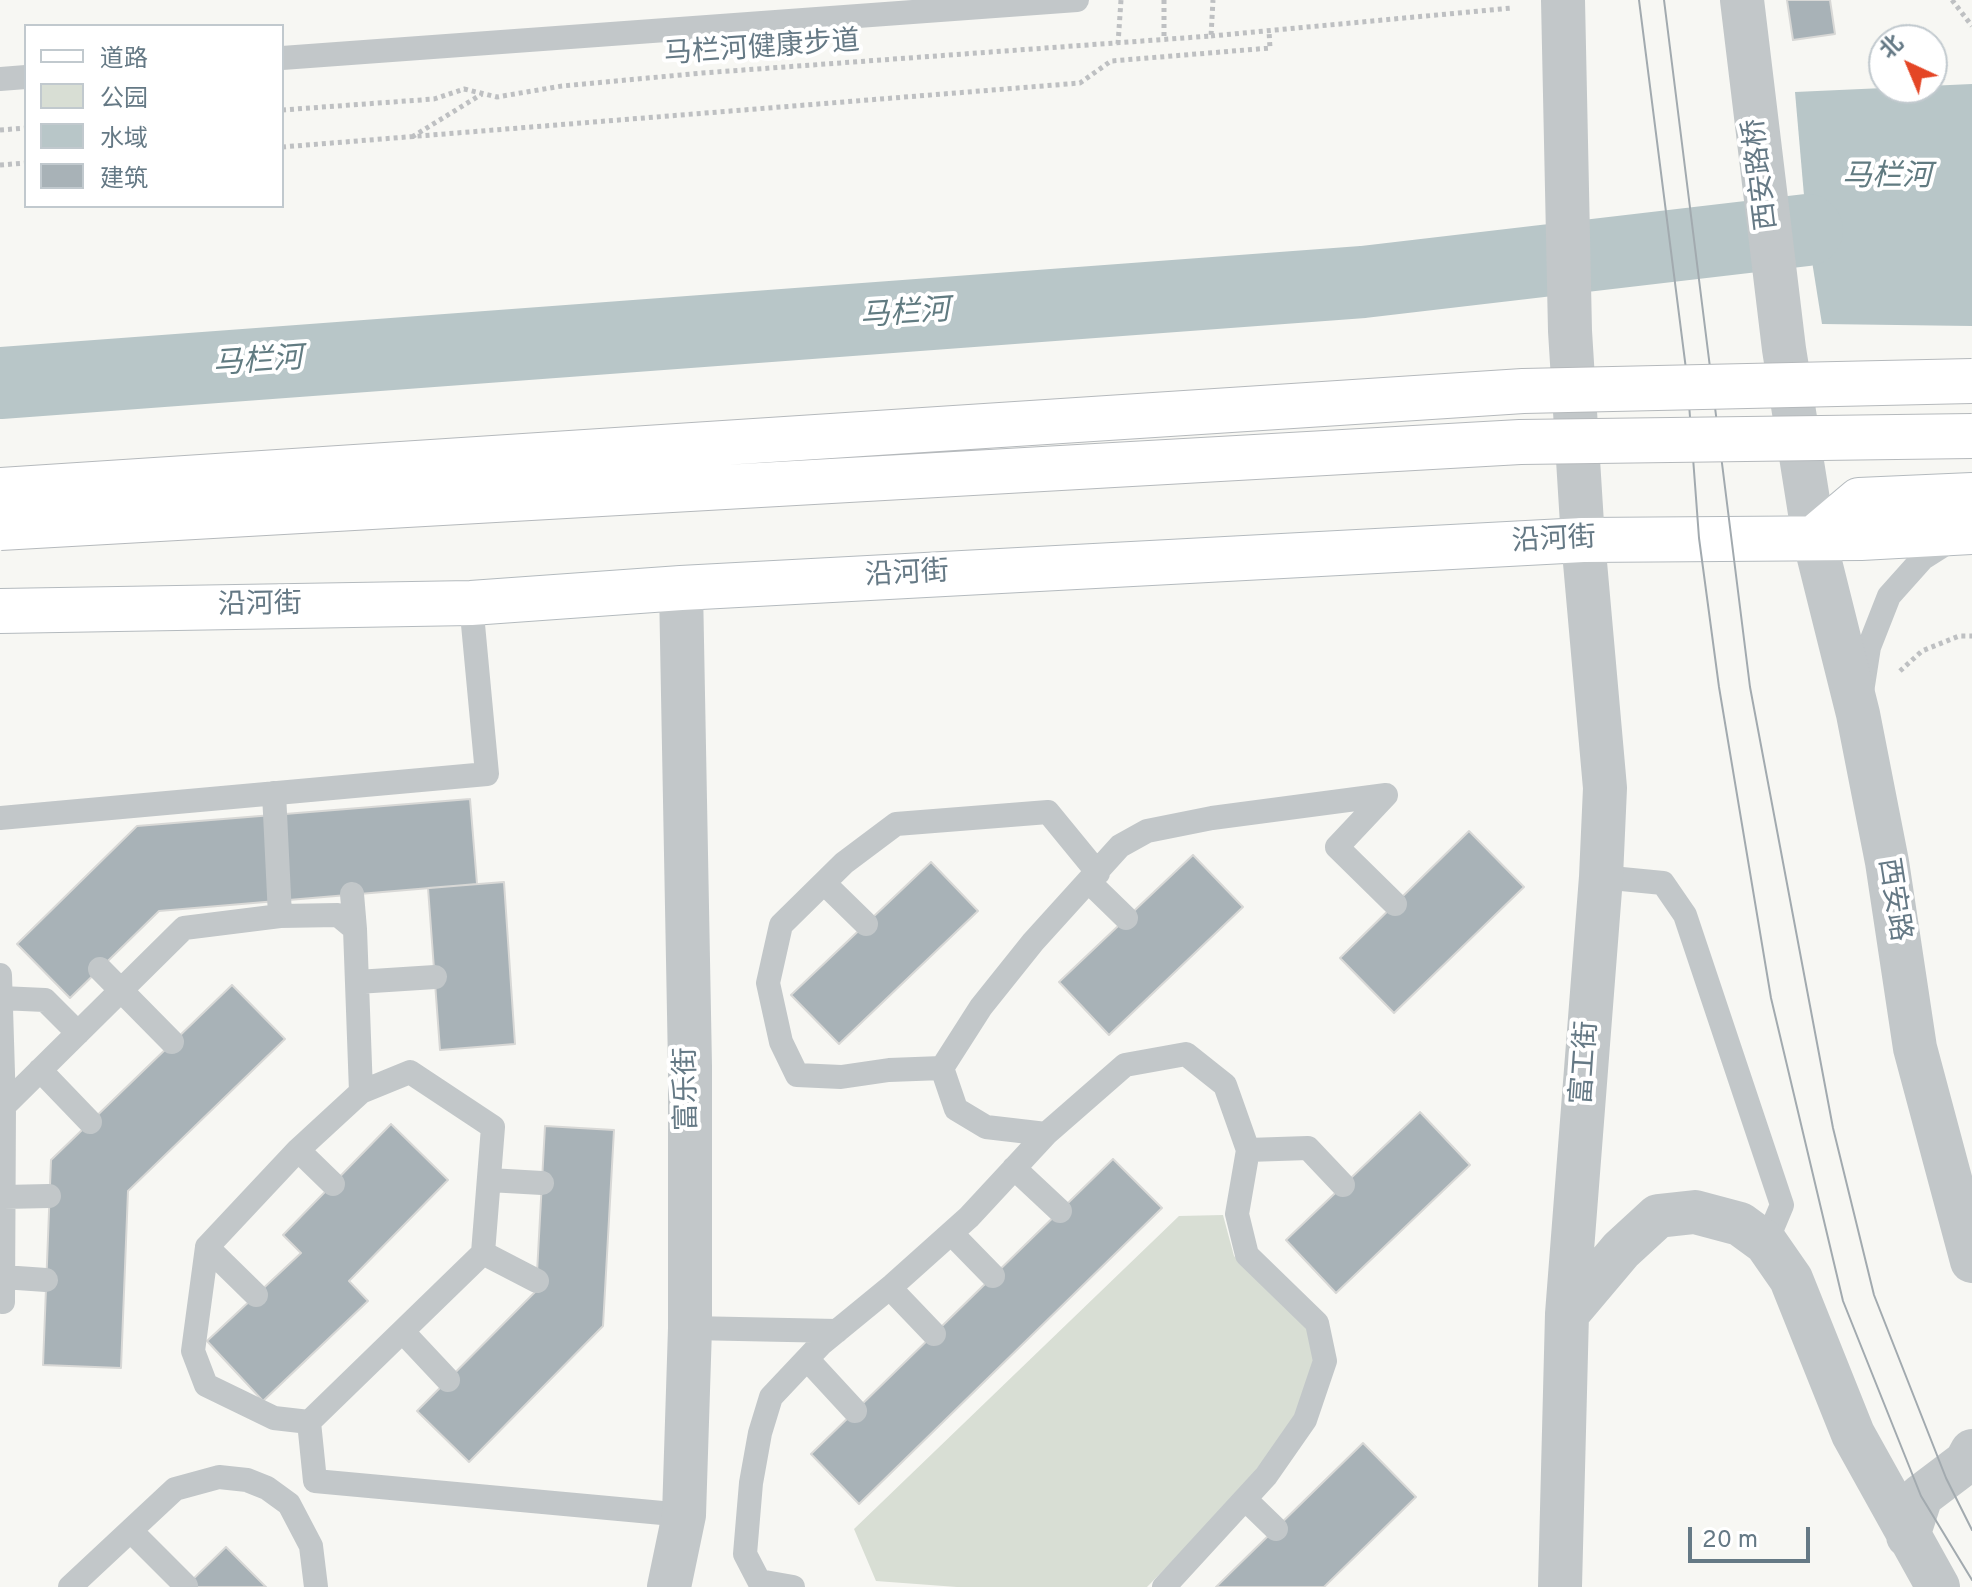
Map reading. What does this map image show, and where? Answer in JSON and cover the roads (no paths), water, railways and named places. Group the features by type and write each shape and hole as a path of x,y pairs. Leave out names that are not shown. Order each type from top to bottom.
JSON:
{"main road":[{"path":"0,490 1523,391 1972,381"},
{"path":"0,528 1520,442 1972,436"},
{"name":"沿河街","path":"0,611 471,603 681,588 1583,540 1814,538 1969,520"}],"street":[{"path":"1563,0 1570,331 1583,540"},
{"name":"西安路桥","path":"1742,0 1784,349 1814,538"},
{"name":"西安路","path":"1814,538 1858,714 1887,862 1915,1048 1972,1261"},
{"name":"富工街","path":"1560,1587 1567,1314 1601,877 1605,788 1583,540"},
{"name":"富乐街","path":"669,1587 684,1515 690,1328 690,1066 681,588"},
{"path":"1567,1314 1621,1250 1658,1216 1695,1212 1740,1224 1766,1243 1791,1279 1853,1434 1938,1587"},
{"path":"1908,1536 1921,1496 1970,1459"}],"lane":[{"path":"284,58 1077,0"},
{"path":"0,79 24,77"},
{"path":"1858,714 1869,647 1889,596 1923,558 1969,520"},
{"path":"0,818 487,774 471,603"},
{"path":"274,793 280,916"},
{"path":"942,1068 981,1007 1033,942 1120,846 1147,831 1212,818 1386,795 1337,847 1395,904"},
{"path":"942,1068 889,1070 841,1077 797,1075 781,1042 768,983 781,925 844,863 896,824 1048,812 1126,918"},
{"path":"1601,877 1663,883 1685,915 1782,1205 1766,1243"},
{"path":"824,883 866,924"},
{"path":"352,894 361,1092"},
{"path":"4,1106 184,928 230,914 338,915 355,929"},
{"path":"100,969 172,1042"},
{"path":"0,975 4,1106 3,1302"},
{"path":"357,982 435,977"},
{"path":"1,998 45,1000 78,1033"},
{"path":"793,1587 759,1581 745,1554 751,1483 760,1433 771,1397 837,1331 951,1233 1046,1134 1125,1065 1186,1054 1225,1085 1248,1150 1237,1214 1247,1255 1317,1323 1325,1361 1305,1420 1266,1476 1166,1586"},
{"path":"942,1068 956,1109 986,1127 1046,1134"},
{"path":"40,1070 90,1122"},
{"path":"410,1072 493,1127 483,1253 309,1422 274,1418 206,1385 193,1351 207,1247 298,1150 361,1092 410,1072"},
{"path":"1248,1150 1308,1148 1343,1185"},
{"path":"298,1150 333,1184"},
{"path":"1014,1168 1060,1211"},
{"path":"489,1180 542,1183"},
{"path":"4,1197 49,1196"},
{"path":"951,1233 993,1276"},
{"path":"207,1247 256,1295"},
{"path":"483,1253 537,1281"},
{"path":"3,1277 46,1280"},
{"path":"890,1288 934,1334"},
{"path":"690,1328 837,1331"},
{"path":"403,1332 448,1380"},
{"path":"807,1359 855,1411"},
{"path":"309,1422 315,1481 684,1515"},
{"path":"70,1587 175,1489 219,1477 247,1480 267,1488 289,1504 311,1546 316,1587"},
{"path":"1245,1499 1276,1529"},
{"path":"131,1531 186,1586"}],"water":[{"name":"马栏河","path":"1972,84 1972,326 1822,324 1807,230 1795,92 1868,89 1868,104 1948,104 1948,85"}],"waterway":[{"name":"马栏河","path":"0,383 1363,282 1807,230"}],"tram line":[{"path":"1639,0 1687,377 1699,538 1719,687 1771,998 1843,1301 1921,1496 1972,1580"},
{"path":"1664,0 1750,687 1833,1128 1874,1295 1946,1478 1972,1530"}]}
